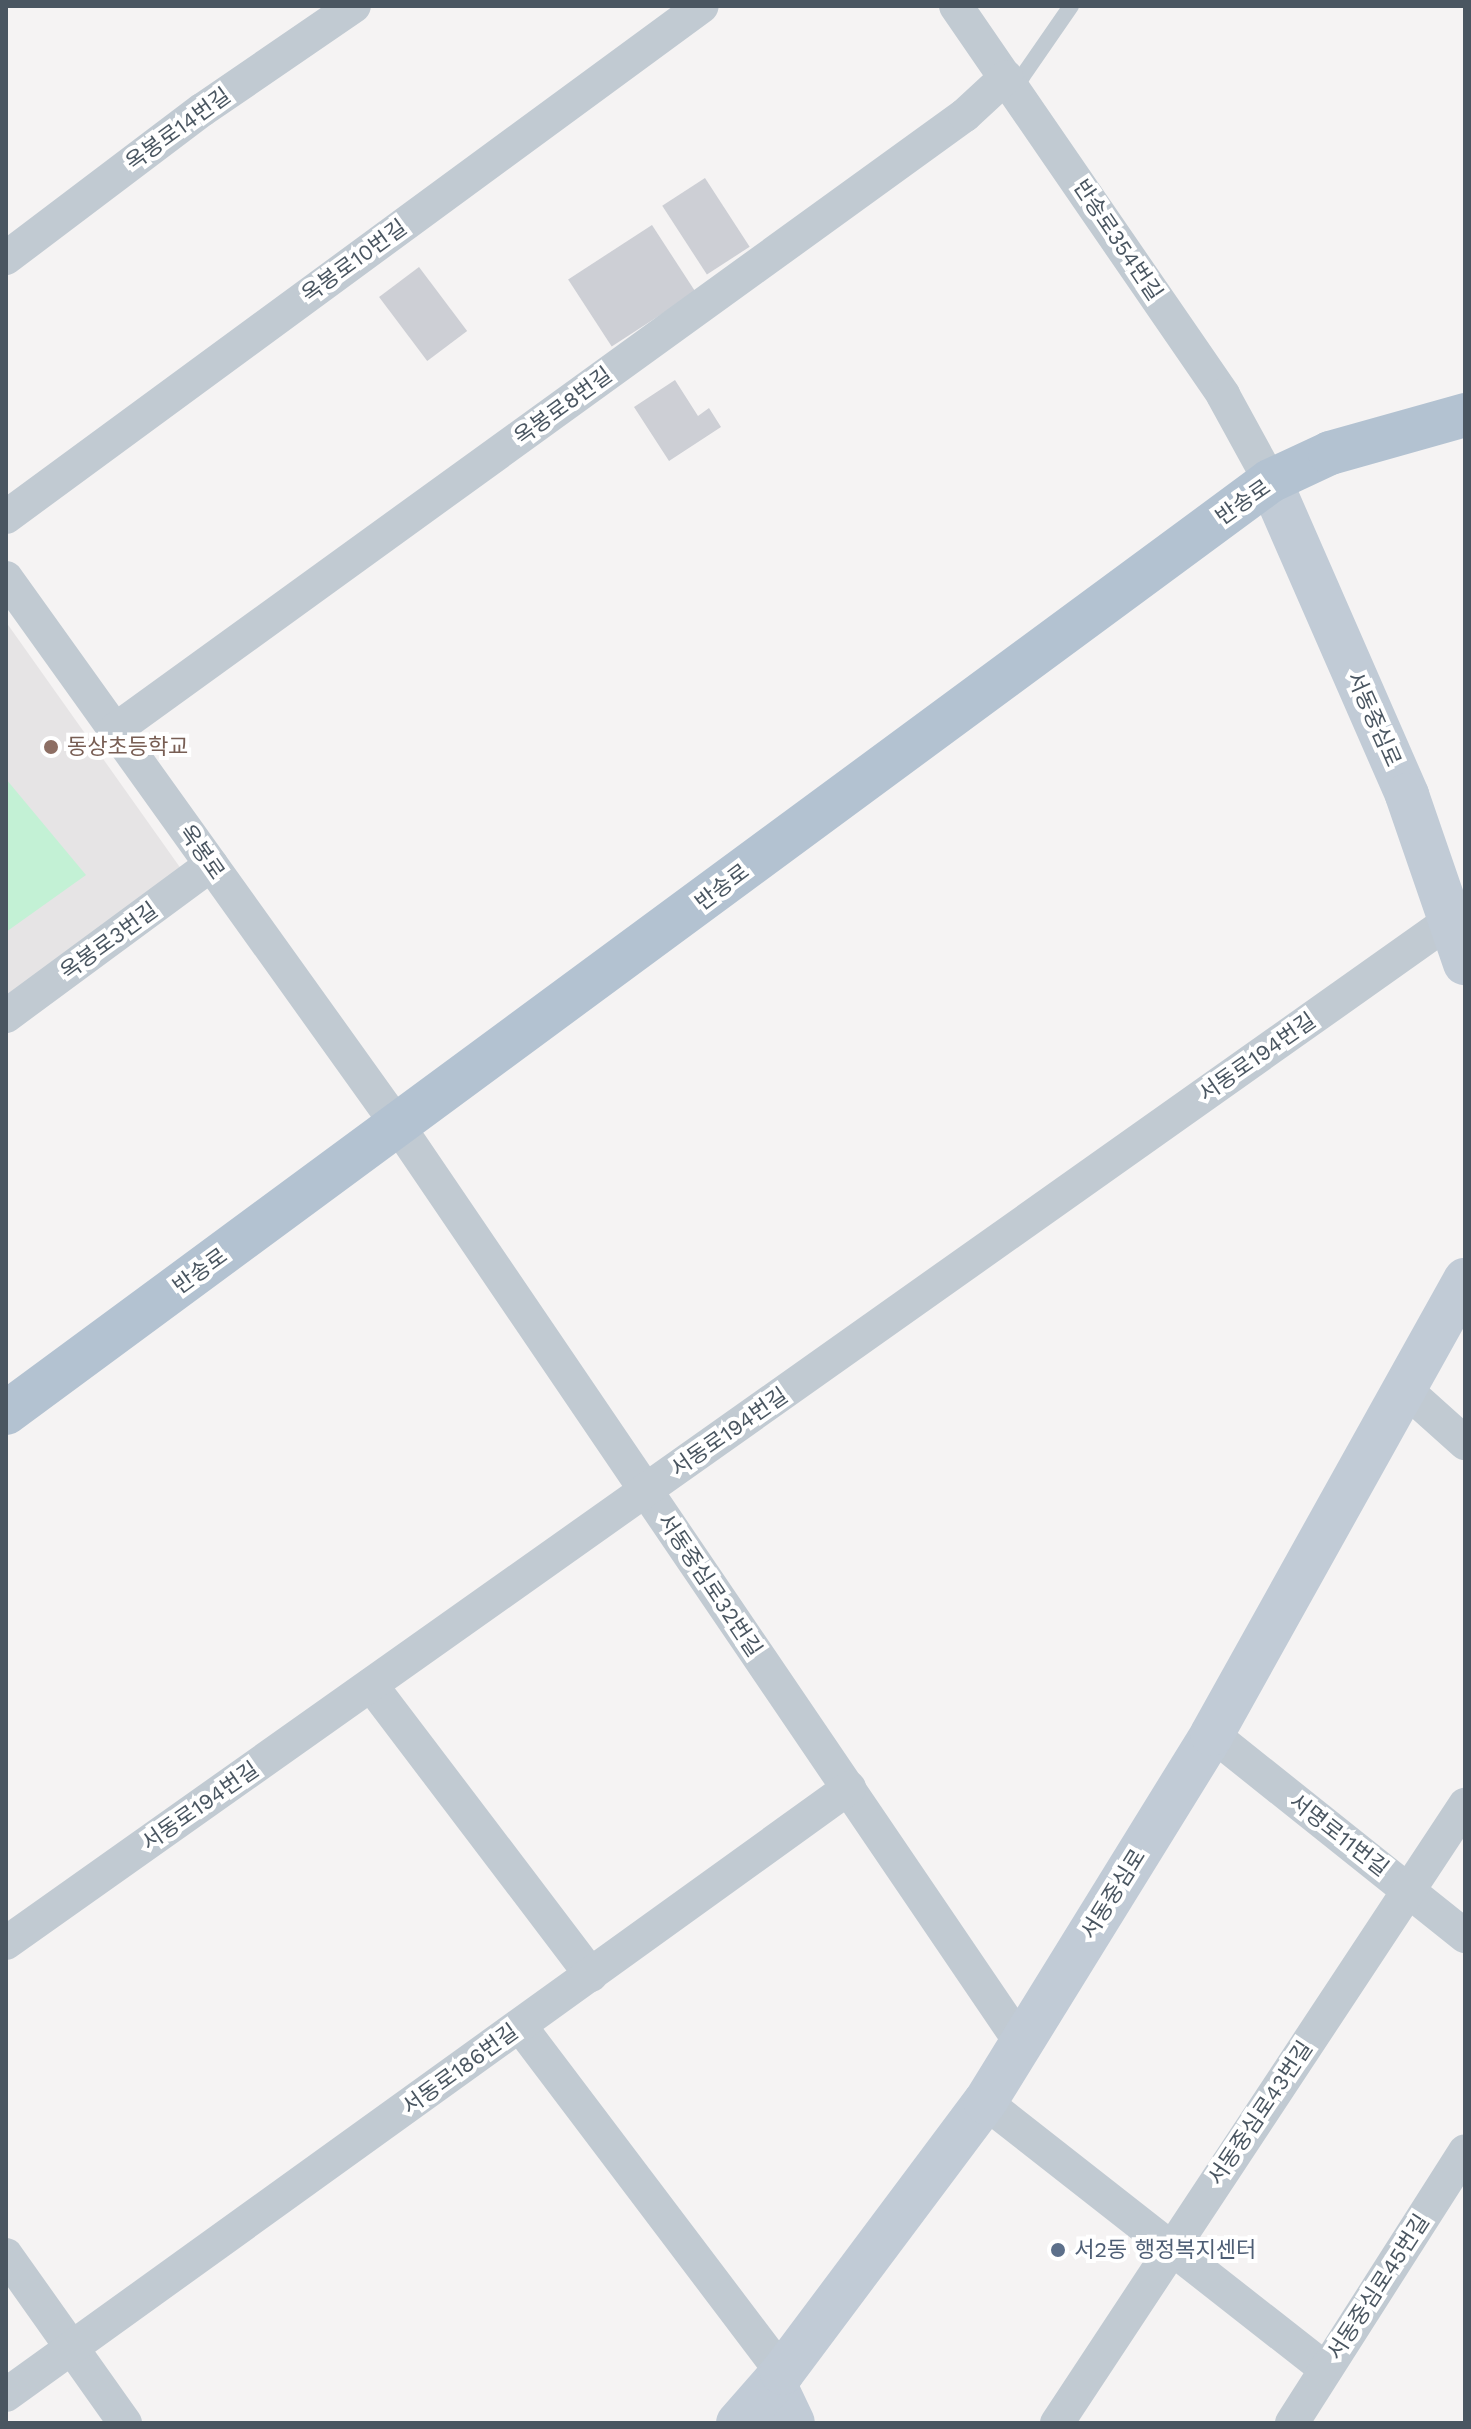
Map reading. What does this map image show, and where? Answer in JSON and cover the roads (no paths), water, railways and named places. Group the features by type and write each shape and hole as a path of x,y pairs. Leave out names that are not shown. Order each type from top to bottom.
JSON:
{"main road":[{"name":"반송로","path":"6,1413 399,1127 1270,481 1330,453 1465,415"}],"street":[{"name":"옥봉로14번길","path":"6,258 202,110 354,6"},
{"name":"옥봉로10번길","path":"6,517 702,6"},
{"name":"반송로354번길","path":"956,6 1223,395 1270,481"},
{"name":"옥봉로8번길","path":"115,730 965,115 1006,77"},
{"name":"서동중심로","path":"1270,481 1407,795 1465,963"},
{"name":"옥봉로","path":"6,578 399,1127"},
{"name":"옥봉로3번길","path":"6,1016 211,865"},
{"name":"서동로194번길","path":"6,1943 1451,920"},
{"name":"서동중심로32번길","path":"399,1127 1021,2043"},
{"name":"서동중심로","path":"738,2423 778,2378 985,2102 1212,1734 1407,1391 1465,1280"},
{"path":"1407,1391 1465,1443"},
{"path":"371,1685 591,1975"},
{"name":"서명로11번길","path":"1212,1734 1465,1936"},
{"name":"서동로186번길","path":"6,2395 849,1788"},
{"name":"서동중심로43번길","path":"1057,2423 1465,1805"},
{"path":"520,2026 778,2378 793,2423"},
{"path":"985,2102 1169,2251 1326,2369"},
{"name":"서동중심로45번길","path":"1292,2423 1465,2151"},
{"path":"6,2255 125,2423"}],"lane":[{"path":"1006,77 1022,77 1071,6"}],"place":[{"name":"동상초등학교","path":"51,747"},
{"name":"서2동 행정복지센터","path":"1058,2250"}]}
